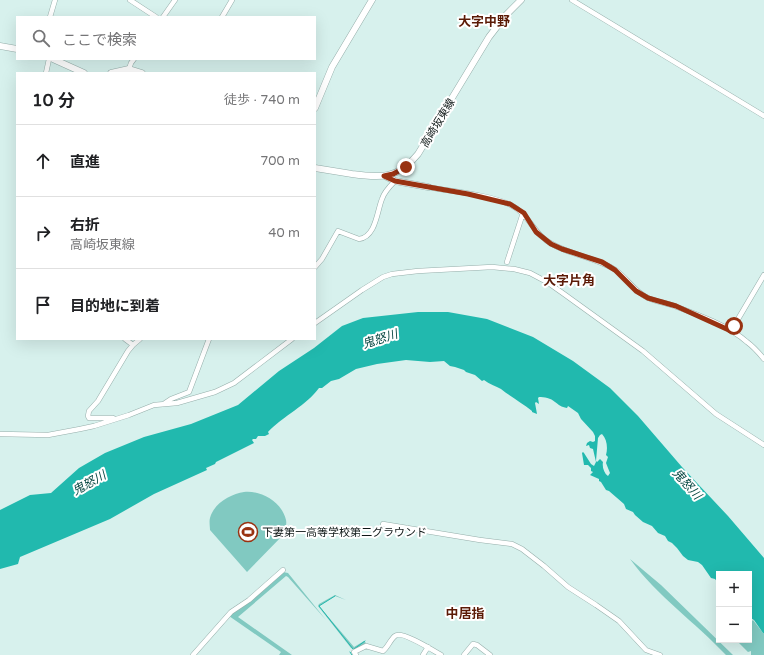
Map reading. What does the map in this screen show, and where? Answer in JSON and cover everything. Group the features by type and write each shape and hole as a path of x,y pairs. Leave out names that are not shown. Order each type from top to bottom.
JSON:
{"main road":[{"path":"316,106 334,62 372,0"},
{"name":"高崎坂東線","path":"316,168 371,177 393,174 406,167 418,154 489,37 506,15 521,0"},
{"path":"3,47 16,48"},
{"path":"55,60 82,72"},
{"path":"384,176 395,181 428,187"}],"street":[{"path":"50,16 55,0"},
{"path":"130,0 154,16"},
{"path":"164,16 175,0"},
{"path":"223,16 232,0"},
{"path":"572,0 764,116"},
{"path":"0,52 3,47"},
{"path":"46,72 49,60"},
{"path":"126,71 133,60"},
{"path":"316,266 322,259 338,231 359,239 368,235 376,222 382,200 395,181"},
{"path":"428,187 497,200 510,204 524,213 536,232 551,244 602,262 615,270 636,291 648,298 676,306 731,331 749,343 764,359"},
{"path":"506,262 524,213"},
{"path":"316,322 383,277 392,274 492,267 514,269 530,273 548,282 643,351 716,414 764,445"},
{"path":"731,331 764,275"},
{"path":"126,340 134,345"},
{"path":"118,418 94,419 89,418 88,416 89,411 98,401 128,351 139,340"},
{"path":"165,403 191,390 209,340"},
{"path":"0,434 48,434 94,426 154,405 177,403 215,392 228,386 291,340"},
{"path":"383,524 512,544 522,549 568,587 619,621 646,652 660,655"},
{"path":"193,655 231,612 249,600 282,570"},
{"path":"356,655 354,652 366,646 381,652 385,650 397,634 408,637 441,655"},
{"path":"464,655 473,644 477,645 490,655"},
{"path":"423,655 428,647"}],"shaded area":[{"name":"下妻第一高等学校第二グラウンド","path":"244,492 257,493 270,498 284,514 286,522 285,533 247,572 210,530 210,518 215,508 229,497"},
{"path":"630,559 661,585 716,638 716,643 721,643 733,655 726,655 664,597"},
{"path":"283,572 288,573 326,620 286,576 238,617 292,655 279,655 281,652 229,616"},
{"path":"335,595 346,600 335,596 319,606 354,647 364,641 366,643 355,650 351,648 318,606"},
{"path":"753,620 764,633 764,655 751,655 751,651 748,652 739,643 752,643"}],"water":[{"name":"鬼怒川","path":"418,312 448,312 487,319 533,337 573,361 610,388 638,416 764,558 764,633 752,619 752,571 716,571 716,580 711,578 702,565 698,562 688,560 683,556 665,536 658,533 652,526 643,522 633,512 626,509 624,504 606,490 599,479 590,475 593,472 588,465 584,465 582,453 584,453 594,466 596,462 593,449 590,448 589,445 586,446 590,441 595,441 595,436 578,413 568,406 567,408 563,407 549,399 539,397 539,404 536,402 535,403 537,414 532,412 501,389 484,380 482,381 475,375 464,370 450,366 444,361 430,362 406,360 377,364 356,369 339,379 331,381 322,388 319,388 308,400 274,426 268,432 269,434 265,436 258,436 256,439 252,440 254,443 216,462 215,464 206,468 207,470 154,494 110,519 20,557 18,564 0,569 0,510 30,495 51,493 79,468 105,453 144,437 191,424 238,405 279,371 314,348 342,326 363,318","holes":["602,434 607,444 606,455 608,457 606,463 610,473 608,476 605,473 603,462 600,459 597,462 596,461 598,438"]}],"waterway":[{"path":"335,596 319,606 353,649"},
{"path":"354,649 365,641"}],"place":[{"name":"下妻第一高等学校第二グラウンド","path":"248,532"}],"district":[{"name":"大字中野","path":"484,22"},
{"name":"大字片角","path":"569,281"},
{"name":"中居指","path":"465,614"}],"route":[{"path":"406,167 393,174 384,176 395,181 468,194 510,204 524,213 536,232 542,238 562,249 602,262 624,277 636,291 648,298 676,306 731,331 734,326"}]}
